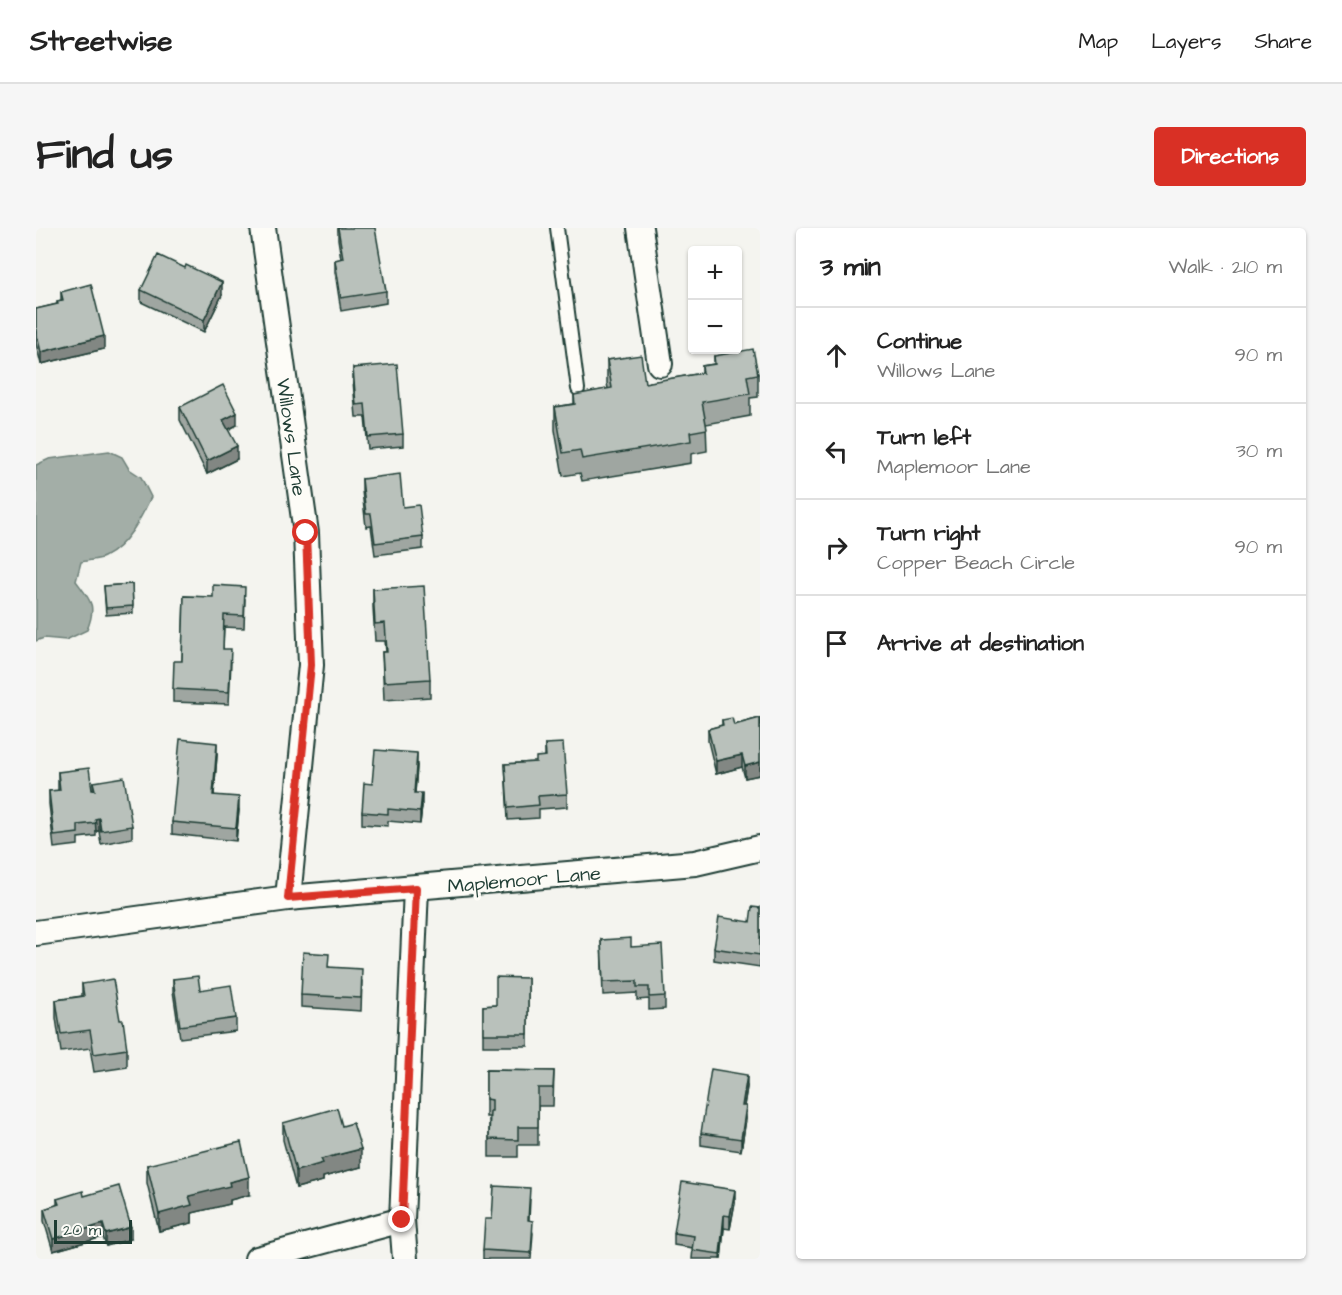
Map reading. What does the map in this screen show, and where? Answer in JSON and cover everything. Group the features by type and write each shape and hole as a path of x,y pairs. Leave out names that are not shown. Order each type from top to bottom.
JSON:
{"street":[{"name":"Willows Lane","path":"262,228 306,533 307,555 311,665 288,898"},
{"path":"640,228 660,364"},
{"name":"Maplemoor Lane","path":"36,933 288,898 696,863 760,848"},
{"path":"405,1259 402,1220 416,888"},
{"path":"257,1259 402,1220"}],"lane":[{"path":"557,228 578,389"}],"shaded area":[{"path":"109,451 122,457 129,469 141,477 151,497 138,522 120,546 104,557 81,562 76,581 89,599 92,609 87,630 66,640 44,638 36,641 36,465 49,459"}],"building":[{"path":"338,228 375,228 386,291 341,298 335,260 343,258"},
{"path":"158,255 222,282 204,320 141,290"},
{"path":"91,284 104,336 41,352 36,331 36,309 58,304 57,301 63,300 61,292"},
{"path":"753,349 758,374 747,376 750,394 702,402 707,429 690,432 691,441 582,459 580,450 563,453 555,407 575,404 574,395 612,388 607,360 641,355 645,383 703,373 702,366 715,364 714,356 742,354 742,351"},
{"path":"397,364 403,434 368,437 365,404 356,405 353,368"},
{"path":"223,385 237,413 223,420 237,446 207,461 180,407"},
{"path":"400,474 403,507 419,505 423,537 375,543 371,514 366,514 362,479"},
{"path":"132,584 133,606 106,608 104,586"},
{"path":"213,585 245,587 244,616 224,615 223,649 231,649 229,692 173,689 174,661 182,661 184,596 213,597"},
{"path":"424,586 430,679 384,682 382,652 387,652 385,623 375,624 373,589"},
{"path":"732,718 734,725 760,718 760,762 745,766 742,755 716,761 708,729 723,725 722,720"},
{"path":"180,739 217,743 213,795 239,797 236,828 172,822"},
{"path":"563,743 567,794 538,796 539,805 508,808 505,764 536,762 536,757 546,756 545,744"},
{"path":"375,750 417,753 414,793 422,793 420,812 388,809 388,814 362,812 364,783 372,784"},
{"path":"89,768 92,790 95,790 93,782 124,777 132,826 101,831 99,818 95,819 96,823 78,825 78,833 54,836 49,791 60,790 58,772"},
{"path":"752,907 760,908 760,955 714,948 719,917 750,922"},
{"path":"631,938 631,947 662,945 665,996 649,997 649,987 637,987 637,981 603,982 601,940"},
{"path":"303,952 329,954 328,967 362,969 361,998 301,995"},
{"path":"198,976 200,990 231,985 236,1018 180,1026 173,979"},
{"path":"496,977 528,978 528,1034 483,1034 483,1006 496,1005"},
{"path":"113,979 127,1049 94,1054 90,1030 61,1034 56,1000 84,996 82,984"},
{"path":"711,1069 747,1075 742,1106 746,1106 741,1139 701,1133"},
{"path":"486,1070 554,1071 553,1088 538,1088 538,1127 518,1127 518,1140 489,1139 492,1100 486,1099"},
{"path":"337,1108 342,1126 353,1123 361,1149 321,1159 323,1163 296,1171 283,1123"},
{"path":"241,1142 249,1177 229,1182 230,1186 189,1196 192,1205 159,1214 147,1165"},
{"path":"682,1182 735,1190 730,1216 724,1215 720,1254 692,1250 694,1236 674,1233"},
{"path":"119,1186 131,1227 106,1234 103,1224 53,1239 44,1209 59,1204 57,1199 83,1191 84,1196"},
{"path":"494,1186 530,1188 528,1220 533,1221 531,1253 483,1250 485,1219 492,1219"}],"route":[{"path":"306,533 311,665 288,898 416,888 402,1220"}]}
